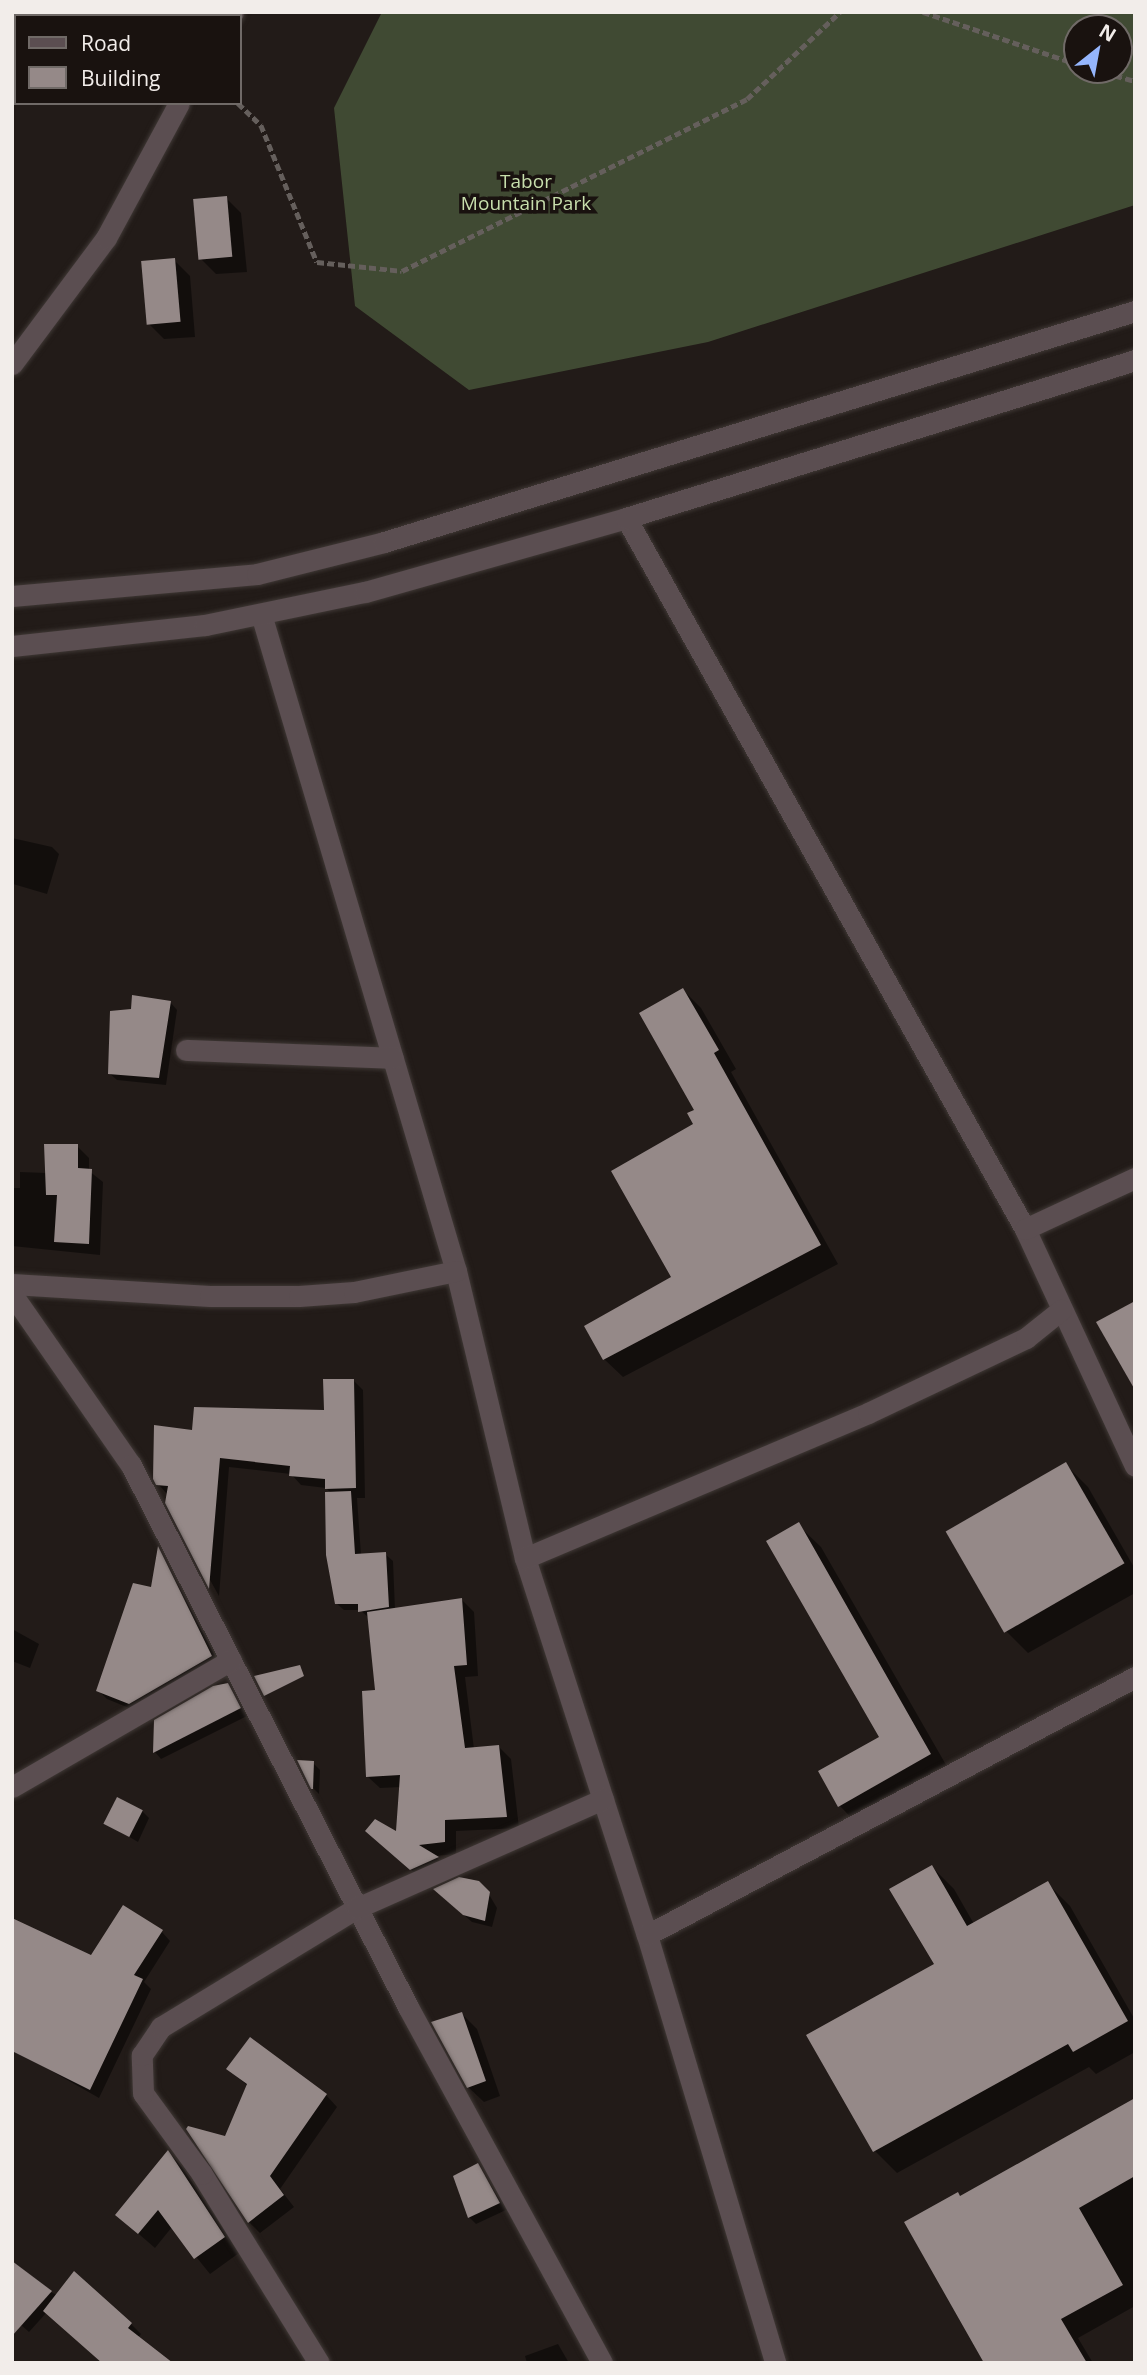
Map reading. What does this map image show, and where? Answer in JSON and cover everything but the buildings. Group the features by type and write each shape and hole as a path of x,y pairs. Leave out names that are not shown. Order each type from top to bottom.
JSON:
{"street":[{"path":"12,364 106,238 178,105"},
{"path":"12,596 257,574 371,545 1135,312"},
{"path":"12,646 192,627 365,592 626,518 1135,360"},
{"path":"626,518 1025,1229 1135,1466"},
{"path":"261,614 456,1271 525,1558 647,1935 773,2362"},
{"path":"186,1050 393,1058"},
{"path":"1025,1229 1135,1178"},
{"path":"12,1284 210,1296 299,1296 354,1292 456,1271"},
{"path":"12,1294 131,1465 357,1908 602,2363"},
{"path":"525,1558 868,1413 1026,1338 1061,1310"},
{"path":"12,1787 231,1660"},
{"path":"647,1935 1135,1677"},
{"path":"319,2363 202,2174 143,2092 142,2055 160,2027 357,1908 603,1799"}],"path":[{"path":"240,105 261,125 317,262 402,271 747,99 840,12"},
{"path":"923,12 1063,59"}],"green space":[{"name":"Tabor Mountain Park","path":"382,12 1135,12 1135,205 708,342 469,390 355,306 334,108"}]}
